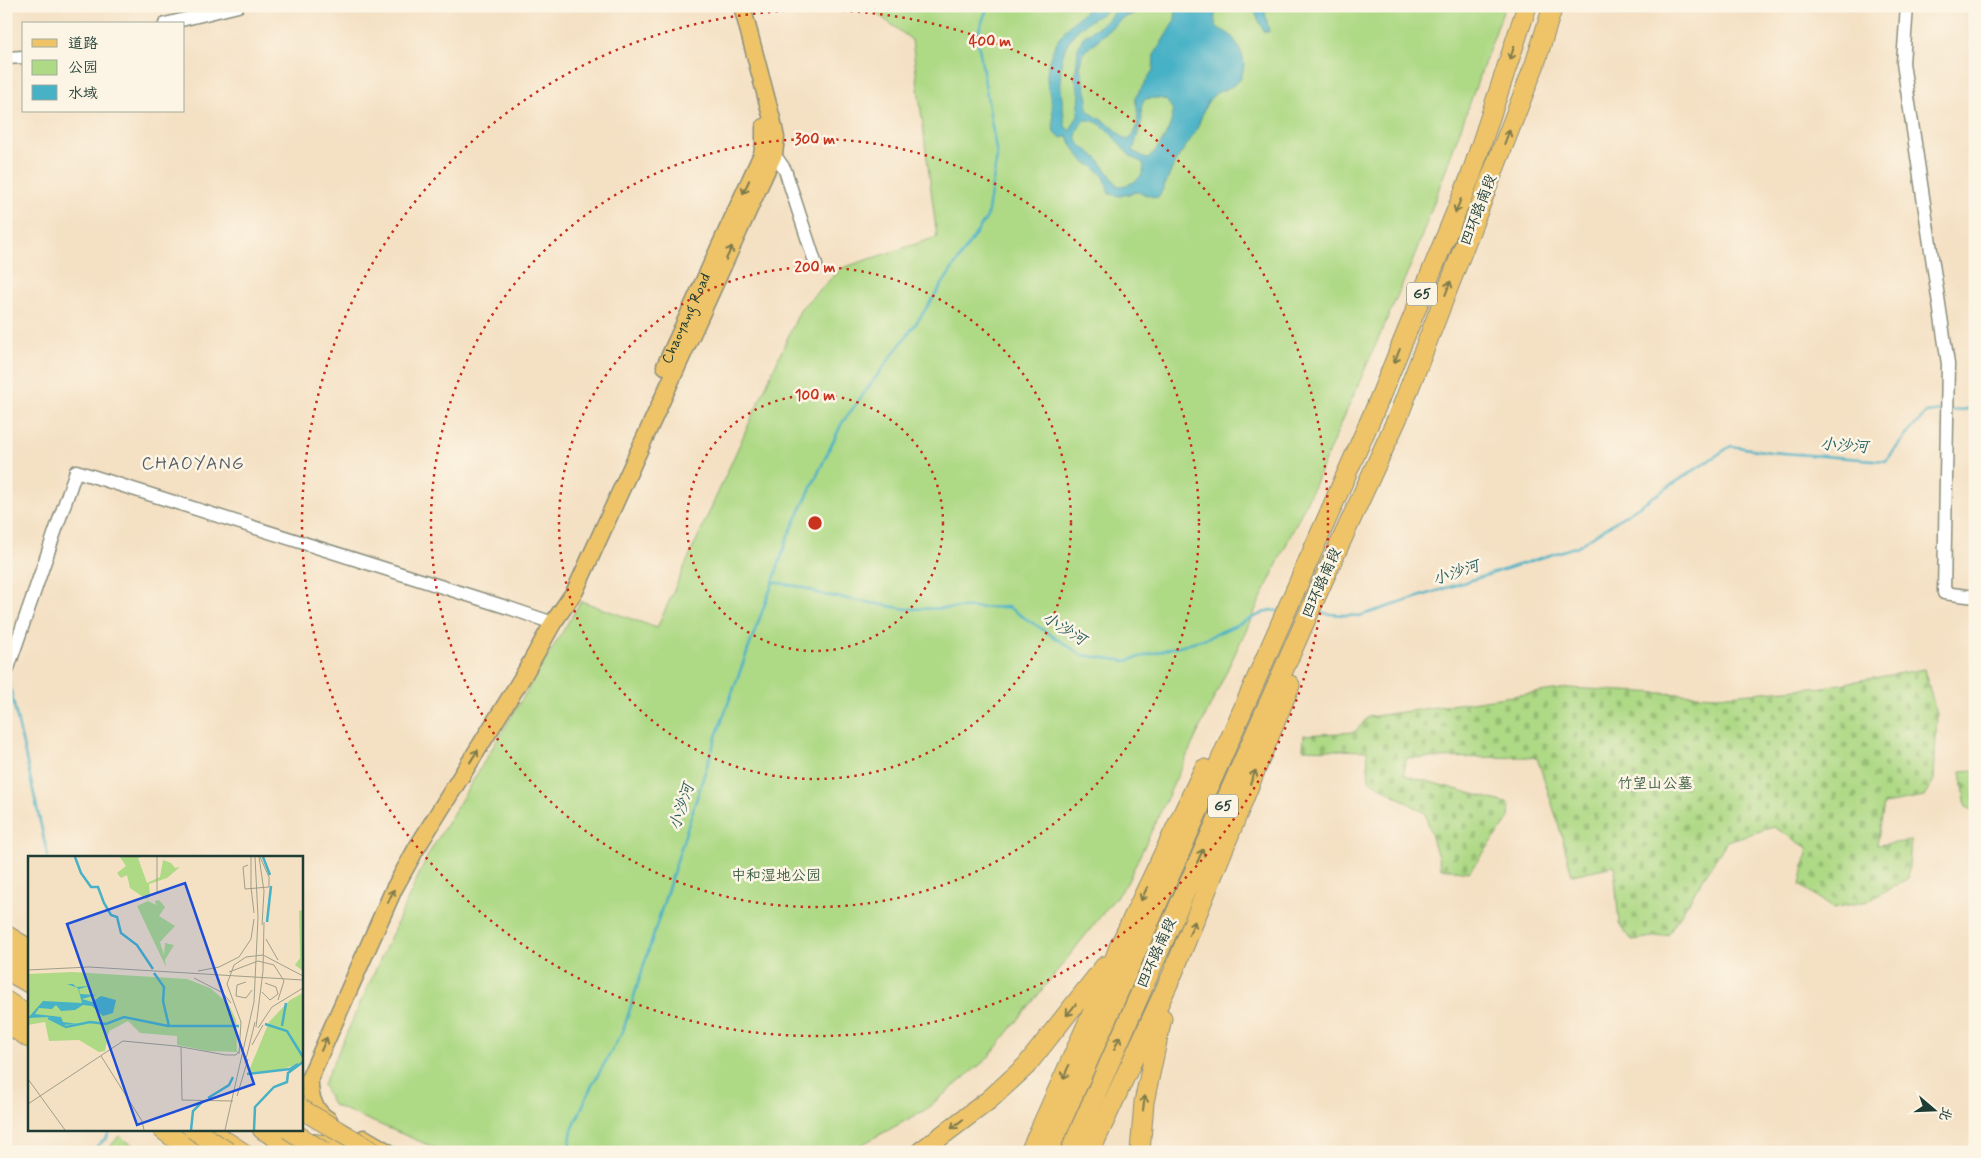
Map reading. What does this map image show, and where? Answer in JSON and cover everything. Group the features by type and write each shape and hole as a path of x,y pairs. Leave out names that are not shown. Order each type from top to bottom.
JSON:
{"highway":[{"name":"四环路南段","path":"1048,1152 1111,977 1127,952 1376,407 1471,175 1527,6"},
{"name":"四环路南段","path":"1070,1152 1152,965 1333,572 1398,417 1535,64 1553,6"},
{"path":"1090,1152 1164,998 1301,643"},
{"path":"6,935 28,948"},
{"path":"6,951 28,964"},
{"path":"6,970 28,982"},
{"path":"921,1151 989,1100 1026,1066 1111,977"},
{"path":"1030,1152 1111,977"},
{"path":"1140,1152 1144,1102 1164,998"},
{"path":"6,1001 28,1015"},
{"path":"6,1013 28,1025"},
{"path":"6,1023 28,1037"},
{"path":"1098,1152 1125,1077"},
{"path":"302,1110 369,1145"},
{"path":"163,1130 193,1152"},
{"path":"203,1130 235,1150"},
{"path":"276,1132 329,1149 369,1145"},
{"path":"276,1132 298,1152"}],"main road":[{"name":"Chaoyang Road","path":"553,624 566,588 764,144 764,126 732,6"},
{"path":"388,1152 369,1145 322,1116 316,1110 309,1089 310,1076 394,889 553,624 575,591 774,154 776,138 772,119 742,6"}],"street":[{"path":"172,22 238,6"},
{"path":"1908,6 1903,63 1948,364 1944,592 1975,597"},
{"path":"6,58 22,57"},
{"path":"774,154 785,170 816,265"},
{"path":"6,674 76,471 480,599 553,624"},
{"path":"197,1152 203,1130"}],"green space":[{"name":"中和湿地公园","path":"867,6 1505,6 1413,260 1311,492 1127,883 987,1059 925,1110 859,1146 843,1152 445,1152 333,1105 323,1085 428,855 581,601 657,628 801,308 842,268 937,237 912,40"},
{"name":"竹望山公墓","path":"1924,669 1937,715 1934,780 1924,797 1884,804 1877,845 1911,841 1908,878 1868,901 1833,908 1800,885 1808,848 1774,827 1727,841 1668,935 1632,940 1619,924 1614,866 1572,875 1537,757 1406,758 1404,775 1510,804 1509,819 1469,872 1441,868 1425,813 1369,780 1367,751 1303,749 1304,735 1355,732 1368,717 1567,688 1716,696 1823,687"},
{"path":"1975,770 1975,811 1966,807 1961,771"},
{"path":"119,1136 143,1152 106,1152"}],"water":[{"path":"1093,6 1109,6 1106,11 1075,33 1063,54 1061,90 1065,126 1070,131 1078,115 1080,94 1075,79 1078,48 1083,37 1108,20 1118,6 1152,6 1121,19 1082,54 1080,67 1088,99 1087,109 1093,115 1112,126 1122,137 1128,140 1135,131 1138,120 1135,98 1153,70 1154,55 1175,20 1176,6 1216,6 1215,18 1218,28 1232,37 1241,52 1244,64 1240,79 1236,84 1216,93 1209,101 1195,132 1176,161 1163,190 1157,198 1137,192 1120,196 1109,194 1104,177 1094,167 1083,161 1072,146 1068,136 1062,138 1054,133 1052,105 1047,79 1050,57 1060,37 1084,12","holes":["1159,98 1166,100 1173,110 1172,117 1165,136 1148,159 1133,151 1142,119 1141,107 1145,99","1084,120 1092,121 1105,128 1126,152 1143,163 1144,168 1140,177 1128,185 1118,186 1099,160 1078,142 1076,138 1077,133"]},
{"path":"1252,6 1264,6 1269,32 1264,32"}],"waterway":[{"path":"773,582 788,536 842,423 919,319 987,217 997,156 977,35 988,6"},
{"name":"小沙河","path":"1952,411 1975,408"},
{"name":"小沙河","path":"1316,613 1359,616 1578,546 1731,446 1770,452 1886,461 1926,413 1944,411"},
{"name":"小沙河","path":"568,1152 572,1130 591,1087 623,1031 718,731 773,582 802,587 824,595 907,609 1008,607 1082,655 1126,661 1207,638 1270,610 1278,611"},
{"path":"8,678 48,856"},
{"path":"91,1152 107,1137 110,1130"}],"district":[{"name":"CHAOYANG","path":"193,464"}]}
